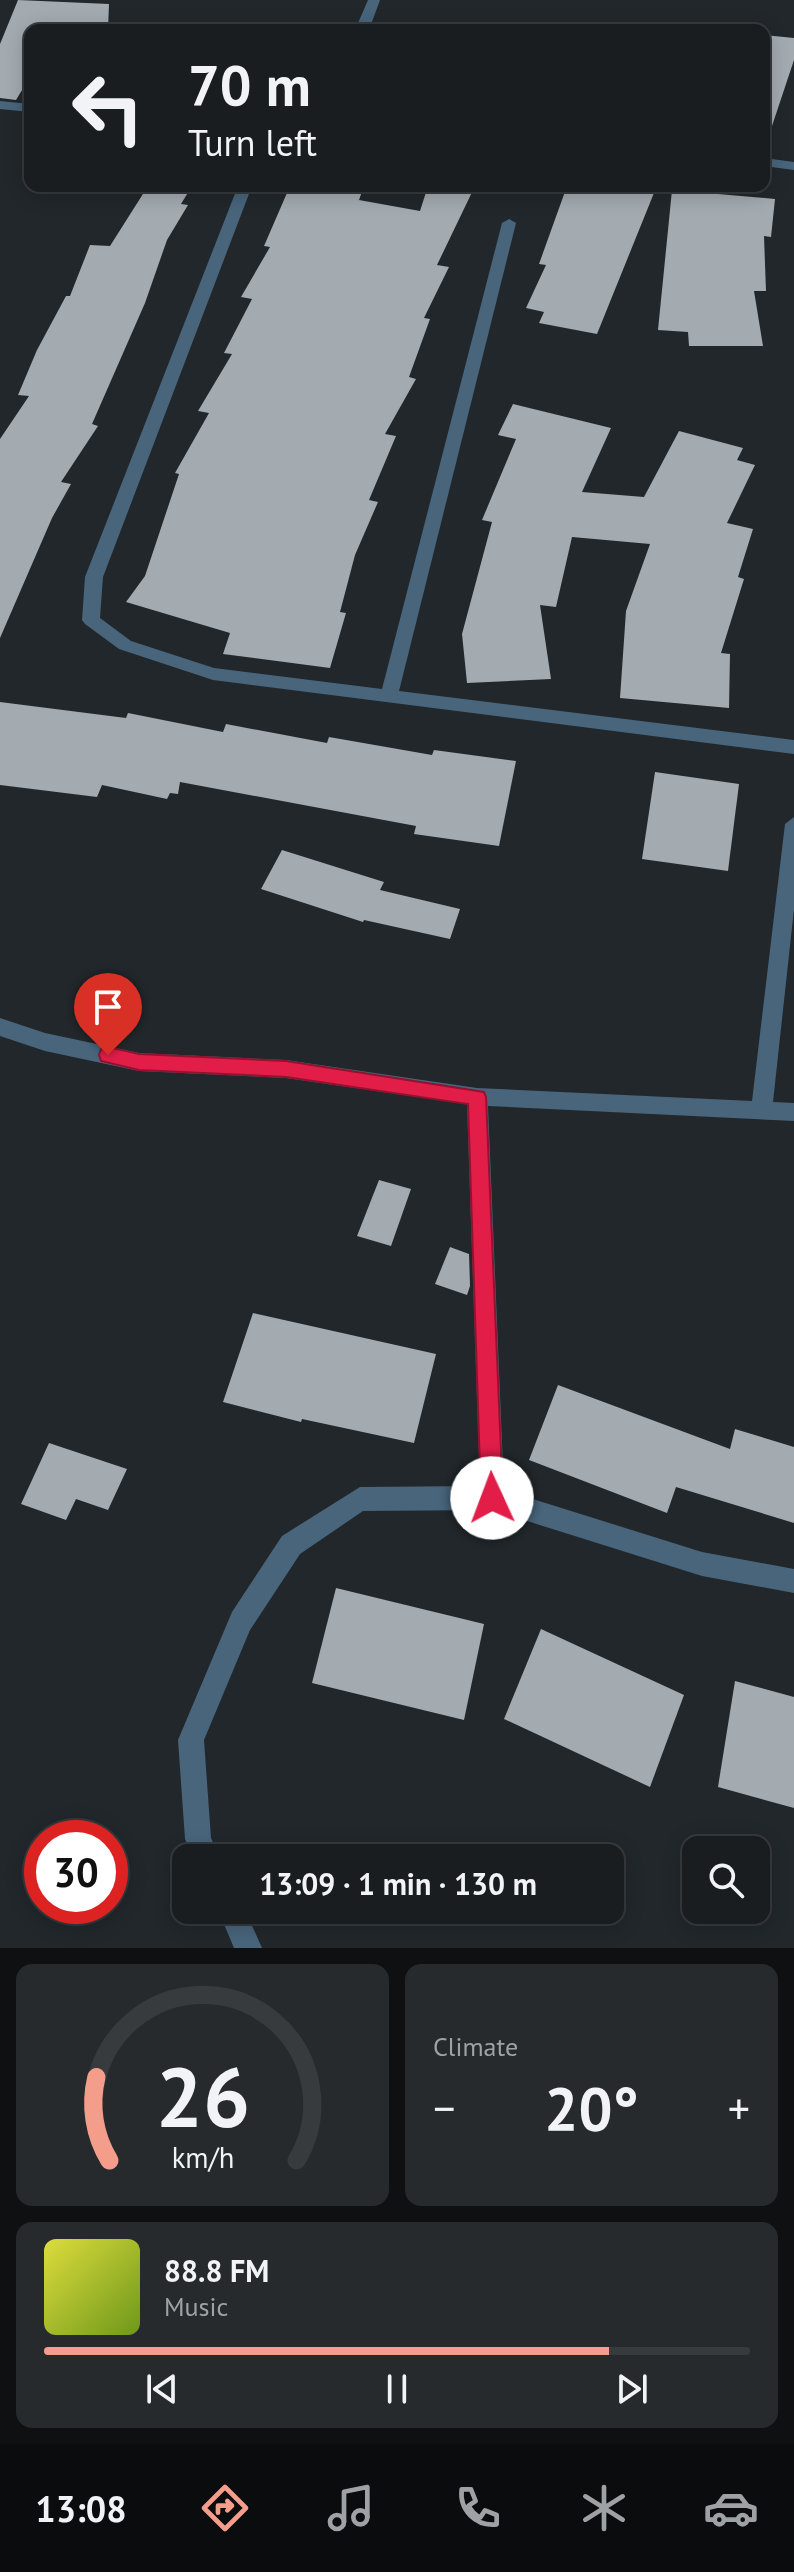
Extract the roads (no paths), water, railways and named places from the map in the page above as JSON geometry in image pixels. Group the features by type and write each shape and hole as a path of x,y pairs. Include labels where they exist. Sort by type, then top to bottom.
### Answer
{"street":[{"path":"364,24 374,0"},
{"path":"0,105 24,107"},
{"path":"770,163 794,166"},
{"path":"243,192 94,577 91,620 125,645 213,674 794,747"},
{"path":"389,696 509,223"},
{"path":"761,1111 794,824"},
{"path":"0,1027 45,1042 139,1062 286,1069 477,1097 794,1112"},
{"path":"477,1097 492,1498"},
{"path":"200,1844 191,1740 241,1621 291,1545 360,1499 492,1498 702,1564 794,1581"},
{"path":"237,1924 248,1948"}]}
